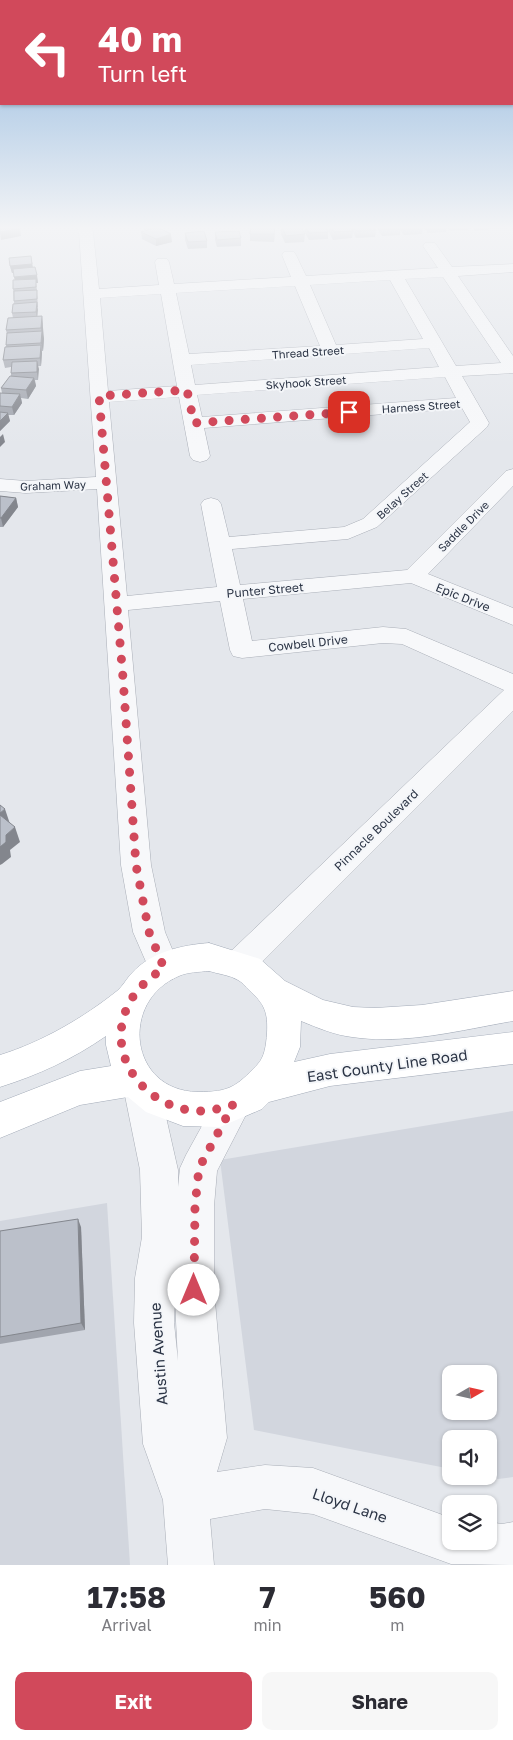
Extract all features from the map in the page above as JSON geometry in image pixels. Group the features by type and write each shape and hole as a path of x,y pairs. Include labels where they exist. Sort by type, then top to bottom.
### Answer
{"main road":[{"path":"0,1071 21,1065 66,1045 131,1000 151,977 164,968 178,962 209,957 239,964 252,971 274,992 281,1004 286,1033 279,1062 247,1096 200,1111 183,1109 160,1100 138,1082 124,1059 121,1029 131,1000"},
{"path":"274,992 301,1006 335,1019 375,1024 419,1020 513,1006"},
{"name":"East County Line Road","path":"247,1096 330,1070 513,1048"},
{"path":"0,1120 80,1088 138,1082"}],"street":[{"path":"92,300 136,865 149,932 164,968"},
{"path":"169,300 200,456"},
{"path":"308,300 330,350"},
{"name":"Belay Street","path":"219,544 348,533 370,523 480,423 409,300"},
{"path":"467,300 513,368"},
{"name":"Thread Street","path":"182,360 434,343"},
{"name":"Skyhook Street","path":"99,396 513,368"},
{"name":"Harness Street","path":"194,423 469,402"},
{"name":"Saddle Drive","path":"413,576 513,475"},
{"name":"Graham Way","path":"0,485 26,487 105,482"},
{"name":"Cowbell Drive","path":"211,504 242,650 383,635 406,637 513,684"},
{"name":"Punter Street","path":"117,604 413,576"},
{"name":"Epic Drive","path":"413,576 513,617"},
{"name":"Pinnacle Boulevard","path":"239,964 513,696"},
{"name":"Austin Avenue","path":"138,1082 159,1170 161,1237 155,1278 154,1323 165,1444 186,1500 191,1565"},
{"name":"Austin Avenue","path":"186,1500 205,1438 194,1290 195,1206 199,1168 247,1096"},
{"name":"Lloyd Lane","path":"186,1500 264,1487 313,1492 442,1537"},
{"name":"Lloyd Lane","path":"497,1546 513,1545"}],"shaded area":[{"path":"513,1111 513,1477 497,1479 497,1430 442,1430 442,1467 254,1430 220,1160"},
{"path":"107,1203 130,1565 0,1565 0,1221"}],"building":[{"path":"37,302 36,312 12,313 13,304"},
{"path":"42,316 41,328 6,330 8,318"},
{"path":"42,331 41,343 6,345 7,333"},
{"path":"41,345 40,358 3,360 5,347"},
{"path":"37,361 37,372 11,373 12,362"},
{"path":"10,376 34,378 26,390 1,388"},
{"path":"0,393 20,394 12,407 0,406"},
{"path":"0,412 8,413 0,421"},
{"path":"0,496 16,498 1,518 0,518"},
{"path":"0,805 5,809 0,813"},
{"path":"0,815 15,827 6,835 6,842 0,847"},
{"path":"78,1219 81,1323 0,1337 0,1231"}],"route":[{"path":"194,1290 195,1206 199,1168 233,1105 200,1111 183,1109 167,1104 141,1086 131,1073 124,1059 121,1044 121,1029 131,1000 151,977 164,968 149,932 136,865 123,678 99,396 187,390 194,423 349,412"}]}
